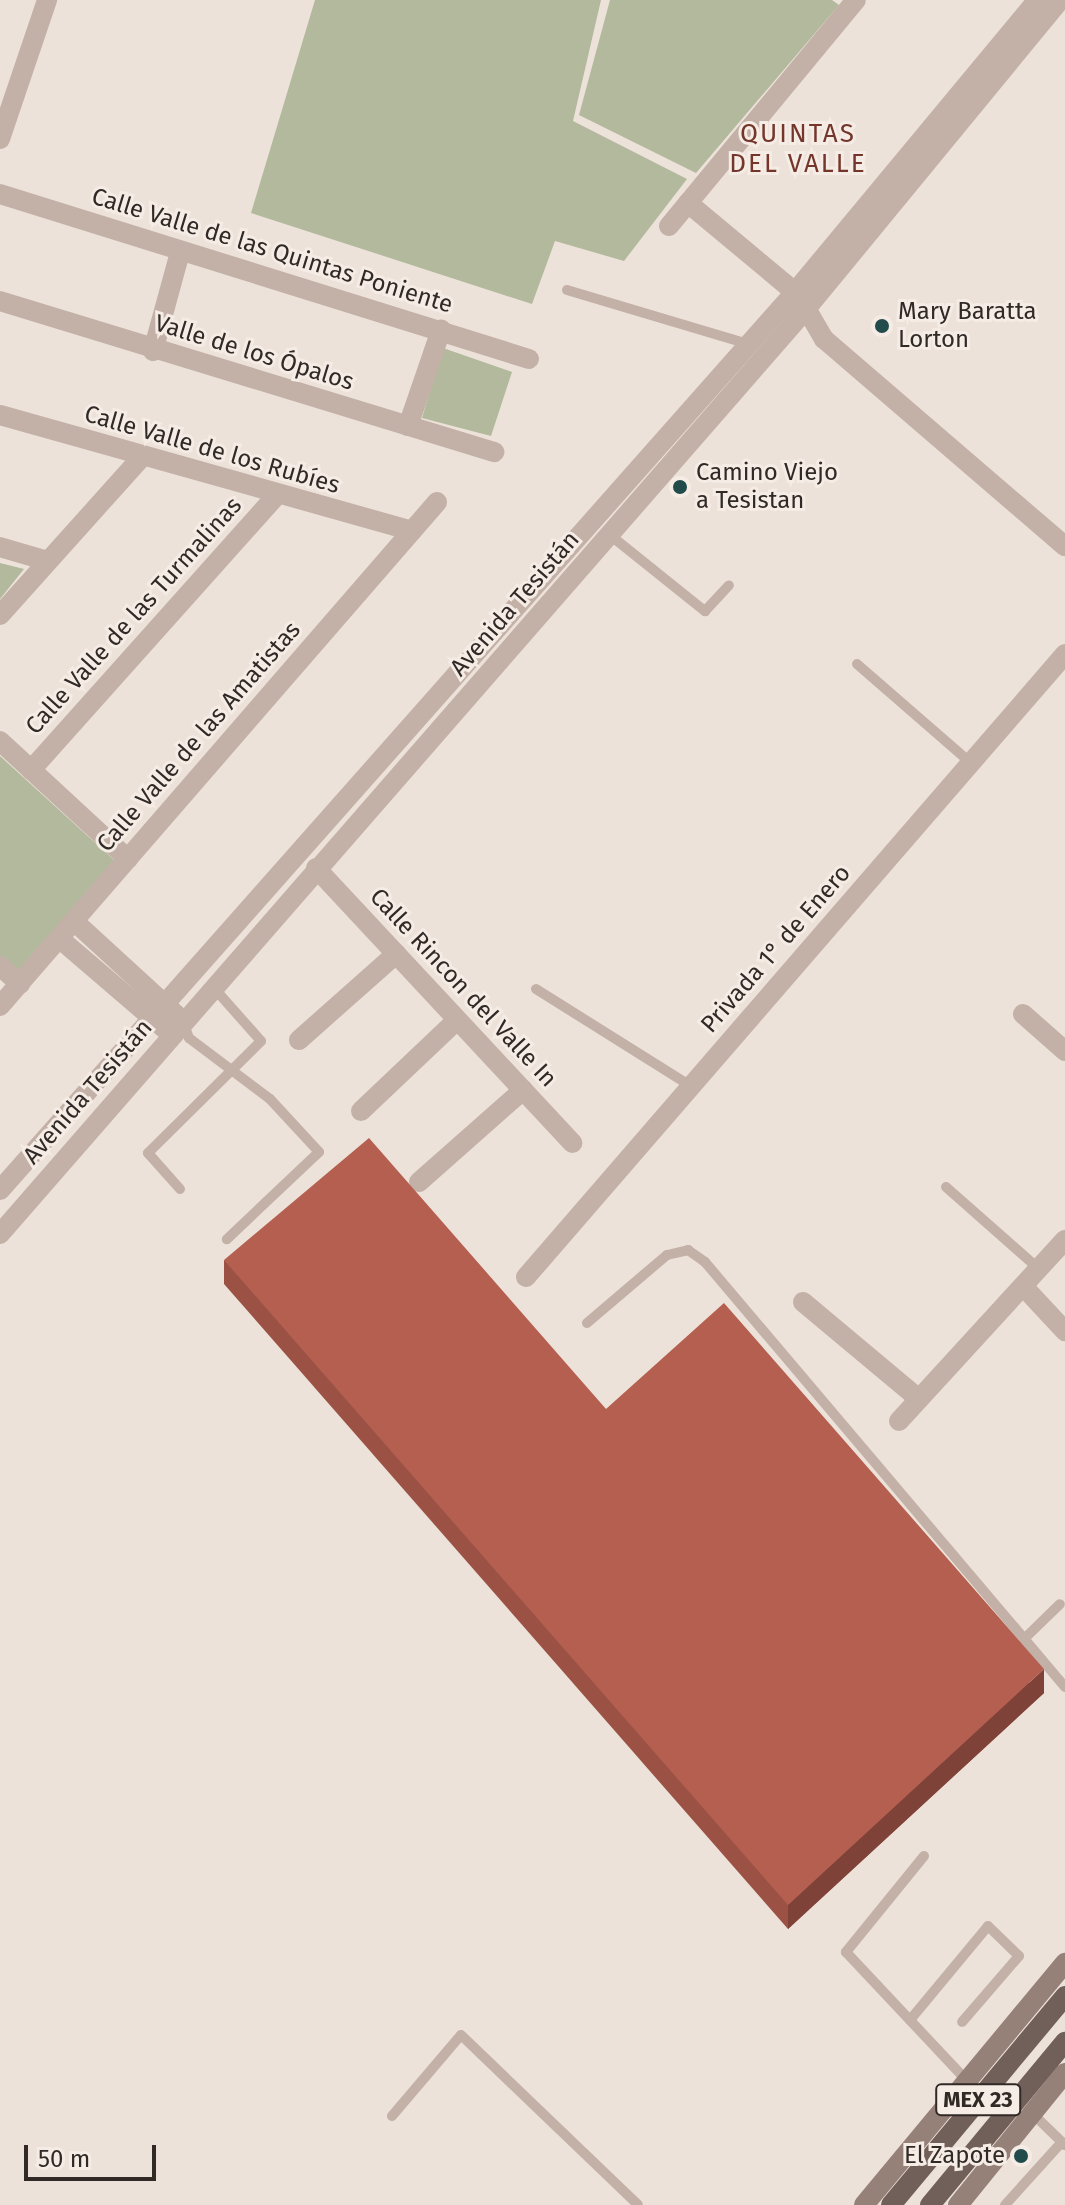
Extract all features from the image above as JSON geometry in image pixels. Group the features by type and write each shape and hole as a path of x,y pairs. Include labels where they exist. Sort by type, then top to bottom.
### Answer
{"main road":[{"path":"864,2205 1065,1963"},
{"name":"MEX 23","path":"891,2205 1065,1996"},
{"name":"MEX 23","path":"930,2205 1065,2042"},
{"path":"958,2205 1064,2077"}],"street":[{"path":"0,139 47,0"},
{"path":"669,226 850,2"},
{"name":"Avenida Tesistán","path":"0,1234 181,1031 212,987 610,535 801,300 1054,7"},
{"name":"Calle Valle de las Quintas Poniente","path":"0,194 529,359"},
{"path":"688,203 801,300 824,339 1065,546"},
{"path":"153,351 180,252"},
{"name":"Avenida Tesistán","path":"0,1190 748,344 801,300"},
{"name":"Valle de los Ópalos","path":"0,301 153,351 494,452"},
{"path":"408,426 441,330"},
{"name":"Calle Valle de los Rubíes","path":"0,415 141,458 412,531"},
{"path":"0,615 141,458"},
{"name":"Calle Valle de las Turmalinas","path":"31,770 276,496"},
{"name":"Calle Valle de las Amatistas","path":"0,1006 437,502"},
{"path":"0,547 48,561"},
{"name":"Privada 1° de Enero","path":"526,1277 1065,654"},
{"path":"0,741 128,859"},
{"name":"Calle Rincon del Valle In","path":"316,868 572,1143"},
{"path":"75,922 159,1012"},
{"path":"60,939 181,1031"},
{"path":"299,1040 396,954"},
{"path":"0,966 20,984"},
{"path":"1023,1014 1065,1051"},
{"path":"361,1111 457,1020"},
{"path":"419,1182 523,1090"},
{"path":"899,1421 1065,1240"},
{"path":"1023,1286 1065,1331"},
{"path":"803,1302 919,1399"}],"lane":[{"path":"567,290 748,344"},
{"path":"610,535 705,611 729,585"},
{"path":"857,664 971,763"},
{"path":"180,1189 148,1153 233,1073 261,1041 212,987"},
{"path":"536,989 692,1087"},
{"path":"181,1031 270,1099 319,1152 227,1239"},
{"path":"946,1187 1039,1269"},
{"path":"587,1323 667,1255 688,1250 705,1262 1065,1687"},
{"path":"1024,1639 1063,1605"},
{"path":"924,1856 846,1952 967,2081"},
{"path":"910,2020 988,1926 1019,1956 962,2022"},
{"path":"392,2116 461,2035 638,2205"},
{"path":"1005,2205 1064,2144 1033,2114"}],"green space":[{"path":"315,0 601,0 573,121 687,179 624,261 555,241 532,304 251,213"},
{"path":"610,0 832,0 839,5 696,173 579,115"},
{"path":"443,348 512,372 491,436 422,418"},
{"path":"0,563 24,569 0,599"},
{"path":"0,756 114,860 20,977 0,960"}],"building":[{"path":"369,1138 606,1409 724,1303 1044,1669 788,1905 224,1260"}],"place":[{"name":"Mary Baratta Lorton","path":"882,326"},
{"name":"Camino Viejo a Tesistan","path":"680,487"},
{"name":"El Zapote","path":"1021,2156"}],"district":[{"name":"QUINTAS DEL VALLE","path":"798,149"}]}
